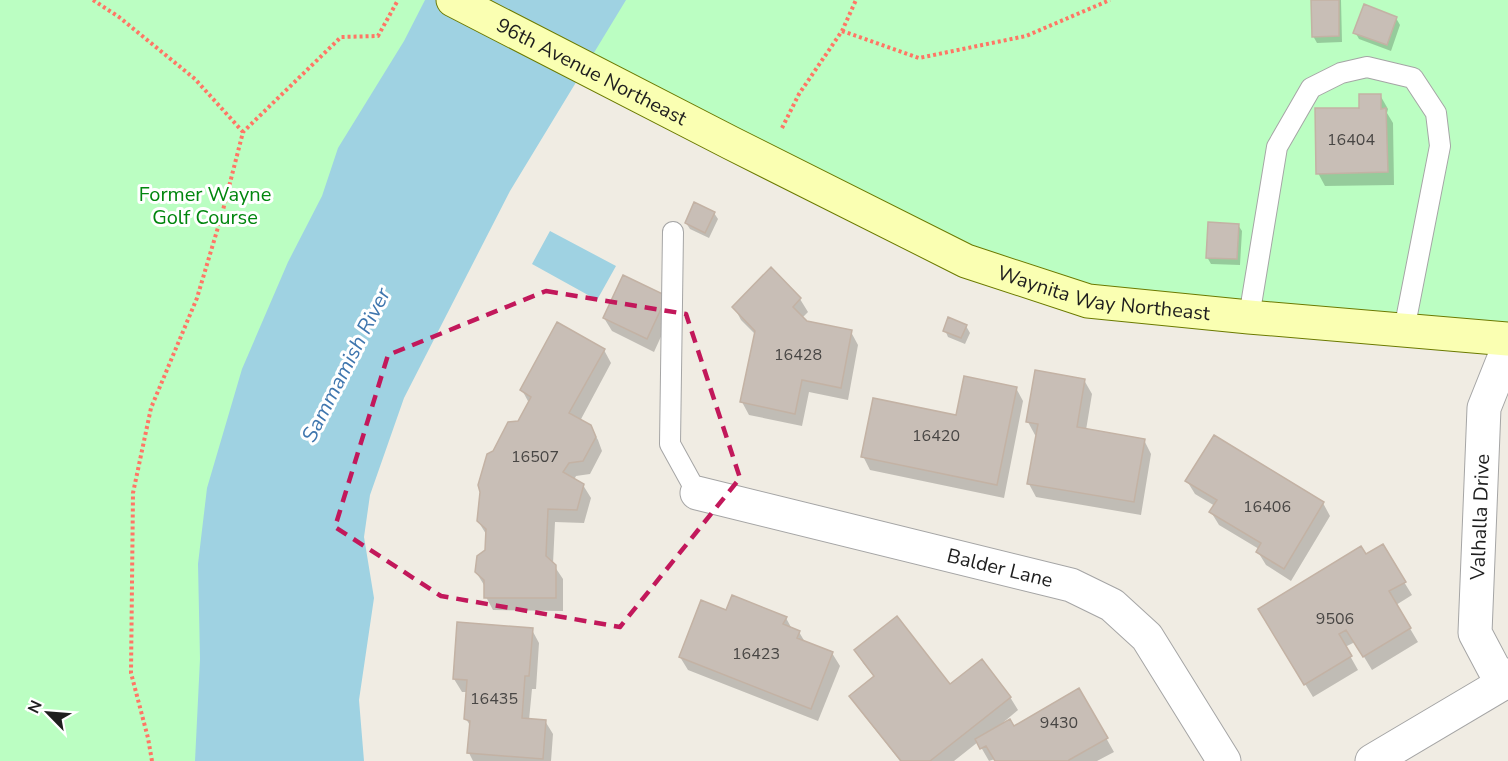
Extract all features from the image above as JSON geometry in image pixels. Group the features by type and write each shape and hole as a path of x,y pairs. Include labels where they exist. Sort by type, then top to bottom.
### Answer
{"main road":[{"name":"96th Avenue Northeast","path":"453,0 731,143"},
{"name":"Waynita Way Northeast","path":"731,143 966,261 1088,301 1508,339"}],"street":[{"name":"Valhalla Drive","path":"1506,681 1475,633 1484,408 1508,348"},
{"name":"Balder Lane","path":"697,493 1071,585 1112,605 1148,637 1224,761"},
{"path":"1372,761 1506,681"}],"lane":[{"path":"1249,317 1277,147 1311,88 1341,73 1367,67 1413,78 1436,113 1440,146 1404,330"},
{"path":"673,232 670,444 697,493"}],"path":[{"path":"93,0 119,17 195,79 243,132"},
{"path":"152,761 130,673 133,493 151,408 197,298 243,132 341,37 378,36 398,0"},
{"path":"766,161 799,94 842,31 856,0"},
{"path":"842,31 919,58 1026,36 1110,0"}],"highlighted area":[{"path":"546,291 686,314 740,478 620,627 441,596 335,527 388,355"}],"green space":[{"name":"Former Wayne Golf Course","path":"0,0 479,0 277,761 0,761"},
{"path":"530,0 1508,0 1508,339 1249,317 966,261 520,18"}],"water":[{"name":"Sammamish River","path":"425,0 626,0 510,191 404,398 370,495 364,537 374,598 359,700 364,761 195,761 200,659 198,564 207,488 242,369 288,262 322,196 338,148 404,41"},
{"path":"550,231 616,266 597,300 532,264"}],"building":[{"path":"1311,0 1339,0 1339,36 1312,37"},
{"path":"1364,4 1397,17 1387,45 1353,33"},
{"path":"1359,94 1381,94 1381,109 1386,108 1388,172 1316,174 1315,108 1359,108"},
{"path":"694,202 715,212 705,233 685,223"},
{"path":"1208,222 1239,224 1237,259 1206,258"},
{"path":"771,267 801,298 793,307 807,321 852,330 841,388 802,380 795,414 740,402 755,331 732,307"},
{"path":"623,275 667,296 647,339 603,318"},
{"path":"948,317 967,325 961,338 943,331"},
{"path":"557,322 605,349 569,413 591,425 596,437 583,461 569,463 563,472 584,484 577,510 548,509 546,556 556,565 556,598 484,598 484,580 475,572 477,556 485,550 486,529 477,521 480,492 478,485 487,454 493,451 508,422 518,421 531,397 520,390"},
{"path":"1035,370 1085,379 1077,427 1145,439 1134,502 1027,484 1038,424 1026,422"},
{"path":"964,376 1017,387 997,485 861,457 873,398 956,415"},
{"path":"1214,435 1324,502 1284,569 1256,552 1261,543 1209,512 1217,500 1185,481"},
{"path":"1383,544 1406,582 1389,591 1411,628 1363,657 1346,630 1339,634 1352,656 1304,685 1258,609 1361,546 1366,554"},
{"path":"732,595 787,617 783,624 800,631 797,638 833,652 811,709 679,657 701,600 726,610"},
{"path":"897,616 950,684 982,659 1011,697 930,761 901,761 849,696 874,676 854,650"},
{"path":"457,622 533,628 529,676 525,676 522,718 546,720 543,759 467,753 470,721 464,719 467,680 453,679"},
{"path":"1079,688 1108,738 1069,761 995,761 986,746 980,749 975,739 1010,719 1014,726"}]}
